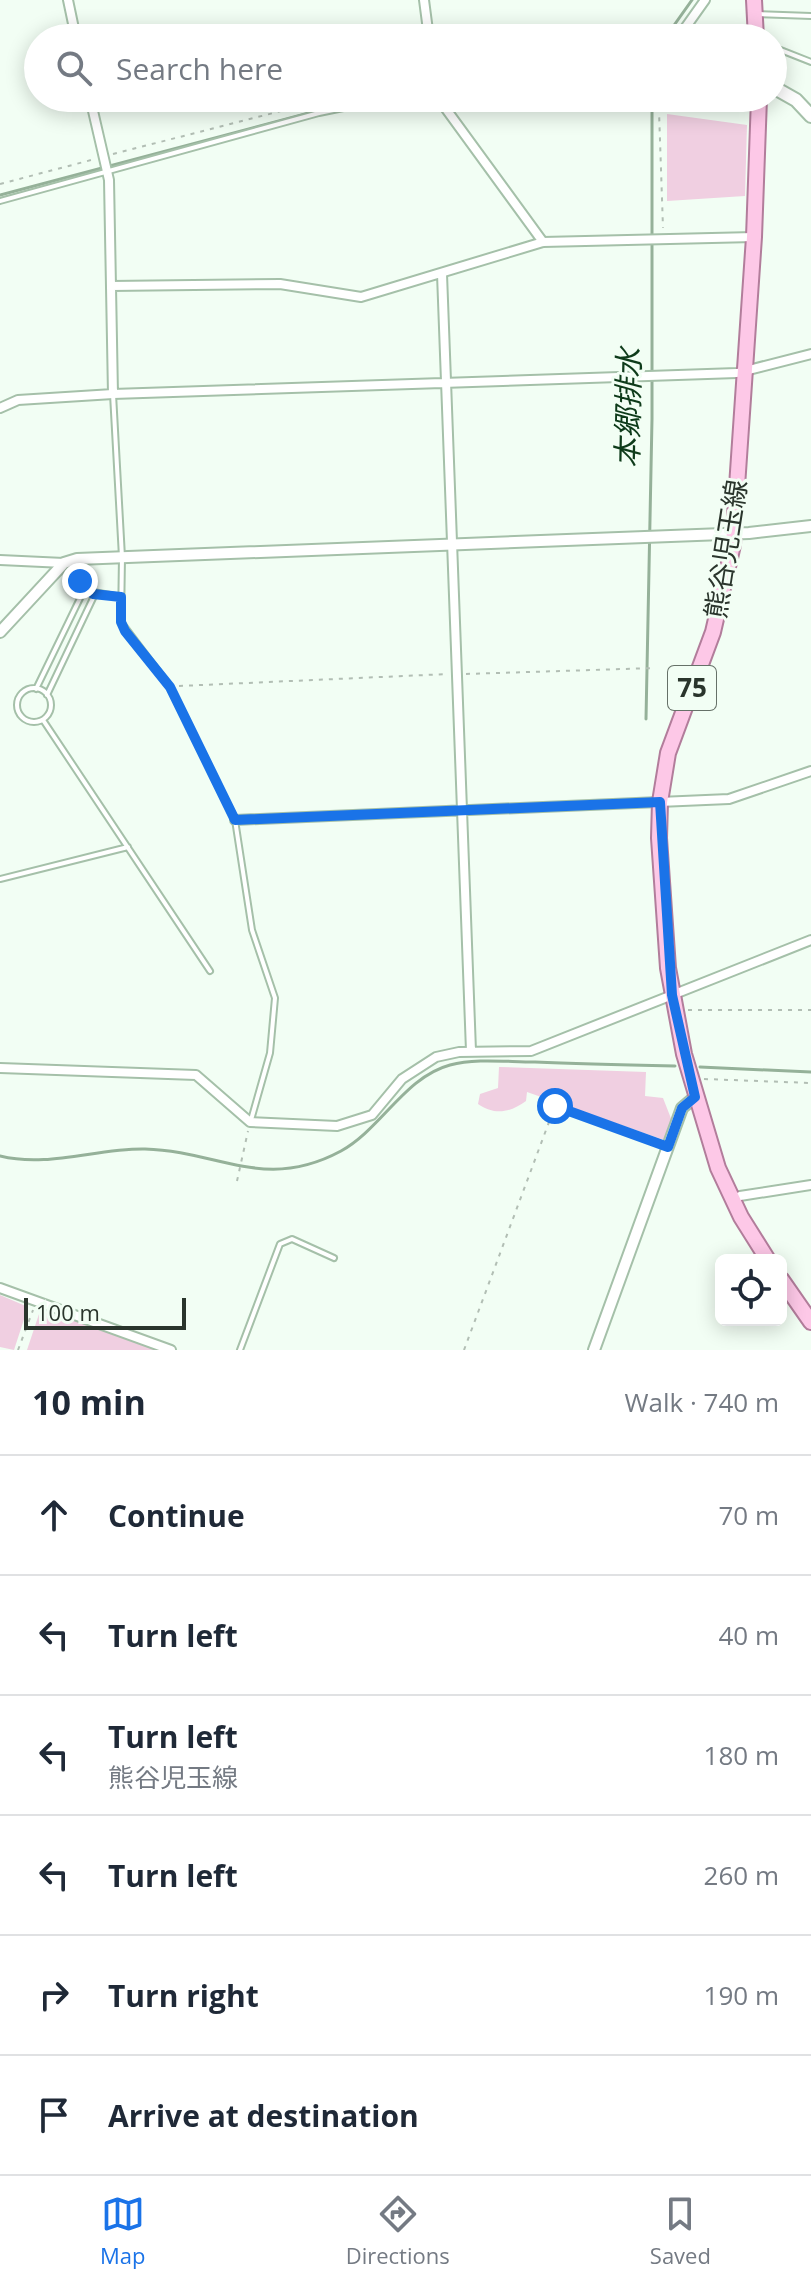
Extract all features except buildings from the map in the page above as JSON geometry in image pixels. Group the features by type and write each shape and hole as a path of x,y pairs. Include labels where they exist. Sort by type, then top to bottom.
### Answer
{"main road":[{"path":"787,95 811,116"},
{"name":"熊谷児玉線","path":"758,112 754,237 734,532 723,597 668,753 660,802 673,1003 691,1081 733,1200 764,1254"},
{"path":"787,1288 811,1322"}],"street":[{"path":"68,0 73,24"},
{"path":"424,0 427,24"},
{"path":"688,24 705,0"},
{"path":"93,112 107,172 113,394"},
{"path":"448,112 543,242"},
{"path":"111,286 280,284 361,297 543,242 754,237"},
{"path":"442,274 471,1051"},
{"path":"0,408 18,400 113,394 745,371 811,354"},
{"path":"0,560 68,562 811,526"},
{"path":"0,632 68,562"},
{"path":"235,820 737,797 811,771"},
{"path":"0,1068 196,1075 250,1122 316,1127 356,1123 372,1115 402,1079 424,1062 447,1054 471,1051 531,1051 673,1003 811,940"},
{"path":"594,1350 682,1108 695,1097"},
{"path":"733,1200 740,1196 811,1185"},
{"path":"0,1288 171,1350"}],"lane":[{"path":"754,7 811,16"},
{"path":"787,53 811,62"},
{"path":"0,201 324,112"},
{"path":"113,394 122,557 121,622 170,687 235,820 252,930 276,1010 270,1053 250,1122"},
{"path":"68,562 85,588 95,594 121,597"},
{"path":"85,588 36,689 22,694 18,710 29,721 43,720 50,711 47,695 95,594"},
{"path":"36,689 47,695"},
{"path":"43,720 210,971"},
{"path":"0,879 128,847"},
{"path":"240,1350 280,1244 292,1239 334,1258"}],"path":[{"path":"0,184 277,112"},
{"path":"659,112 664,239"},
{"path":"170,687 655,668"},
{"path":"673,1003 811,1010"},
{"path":"691,1081 811,1083"},
{"path":"464,1350 555,1106 668,1147"},
{"path":"237,1181 250,1122"},
{"path":"18,1350 36,1302"}],"shaded area":[{"path":"667,114 747,125 745,196 667,201"},
{"path":"499,1067 646,1072 645,1096 663,1098 672,1121 664,1140 527,1092 526,1101 515,1108 503,1111 484,1108 478,1104 480,1094 498,1088"},
{"path":"0,1295 28,1307 14,1350 0,1347"},
{"path":"40,1311 118,1333 159,1350 27,1350"}],"waterway":[{"name":"本郷排水","path":"675,24 692,0"},
{"name":"本郷排水","path":"0,195 313,112"},
{"name":"本郷排水","path":"646,719 652,419 652,112"},
{"path":"0,1156 36,1160 145,1149 172,1151 242,1166 289,1168 314,1163 341,1151 369,1130 420,1080 450,1065 492,1061 675,1066"},
{"path":"700,1067 811,1072"}],"route":[{"path":"80,581 93,594 121,597 121,622 125,631 170,687 235,820 660,802 659,838 672,995 695,1097 682,1108 668,1147 555,1106"}]}
